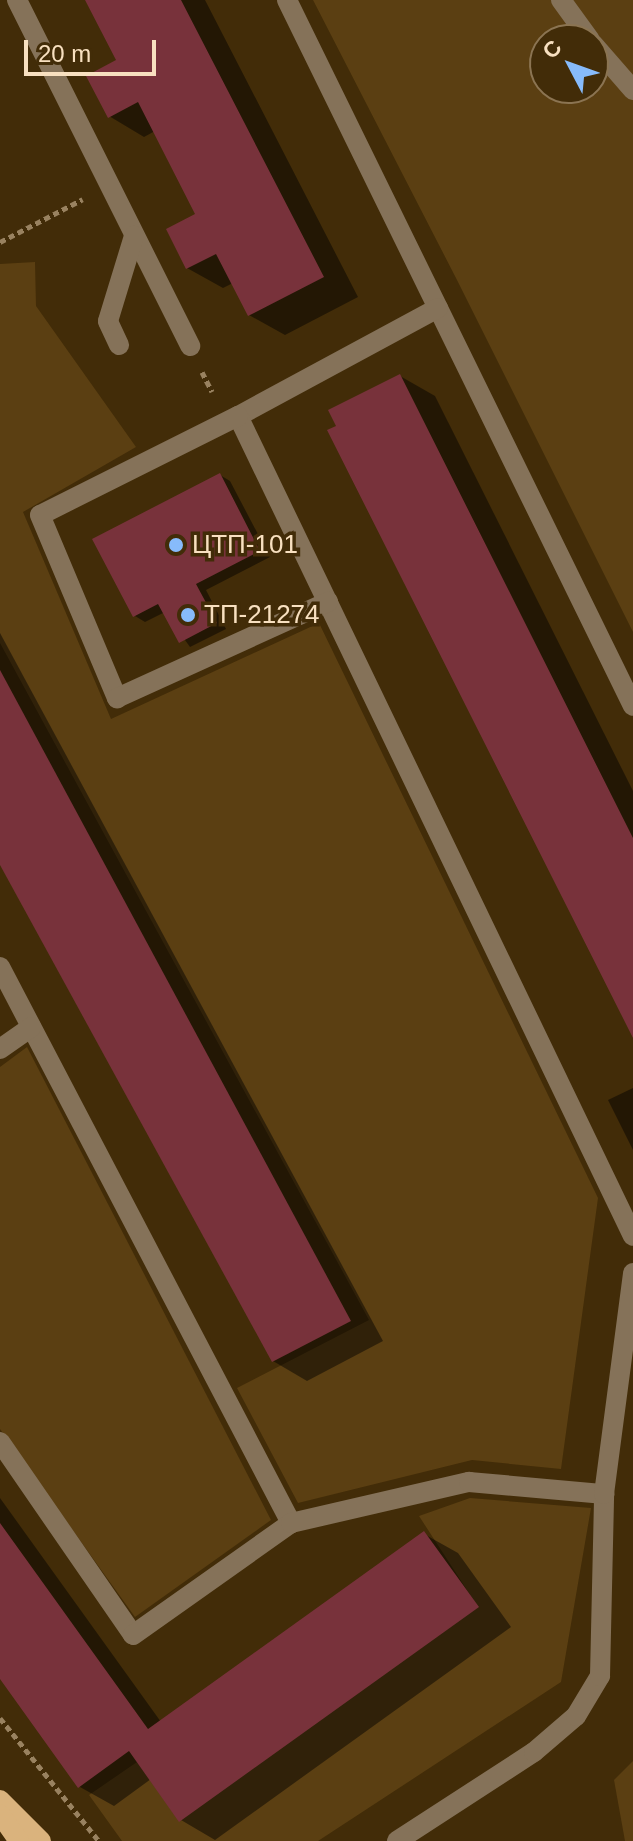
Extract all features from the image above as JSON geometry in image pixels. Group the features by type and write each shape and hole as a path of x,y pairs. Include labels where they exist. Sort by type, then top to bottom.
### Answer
{"main road":[{"path":"0,1800 41,1841"},
{"path":"0,1814 19,1841"}],"street":[{"path":"17,0 190,346"},
{"path":"287,0 633,706"},
{"path":"561,0 579,24"},
{"path":"609,62 633,90"},
{"path":"119,345 108,321 134,236"},
{"path":"328,602 117,698 40,515 238,416 438,308"},
{"path":"238,416 633,1236"},
{"path":"0,967 291,1523"},
{"path":"0,1049 31,1027"},
{"path":"397,1841 534,1752 576,1716 600,1676 604,1494 633,1273"},
{"path":"0,1442 133,1635 291,1523 469,1482 604,1494"}],"path":[{"path":"0,242 60,211"},
{"path":"0,1718 99,1841"}],"shaded area":[{"path":"313,0 633,0 633,632 457,280"},
{"path":"35,262 36,306 136,447 23,512 111,719 319,623 598,1198 561,1469 472,1460 298,1503 237,1388 369,1320 0,643 0,264"},
{"path":"27,1047 271,1520 135,1617 0,1429 0,1067"},
{"path":"470,1498 591,1508 561,1682 318,1841 122,1841 89,1795 137,1762 179,1821 478,1607 419,1516"},
{"path":"633,1761 633,1841 625,1841 614,1780"}],"building":[{"path":"85,0 181,0 324,277 248,316 216,254 186,269 166,229 195,214 138,102 108,118 86,76 116,60"},
{"path":"400,374 633,838 633,1038 327,430 336,426 328,410"},
{"name":"ЦТП-101","path":"220,473 260,551 196,584 217,623 179,643 158,604 133,617 92,539"},
{"path":"0,670 351,1321 272,1362 0,865"},
{"path":"0,1523 148,1729 424,1531 479,1607 179,1822 129,1751 78,1788 0,1679"}],"place":[{"name":"ЦТП-101","path":"176,545"},
{"name":"ТП-21274","path":"188,615"}]}
